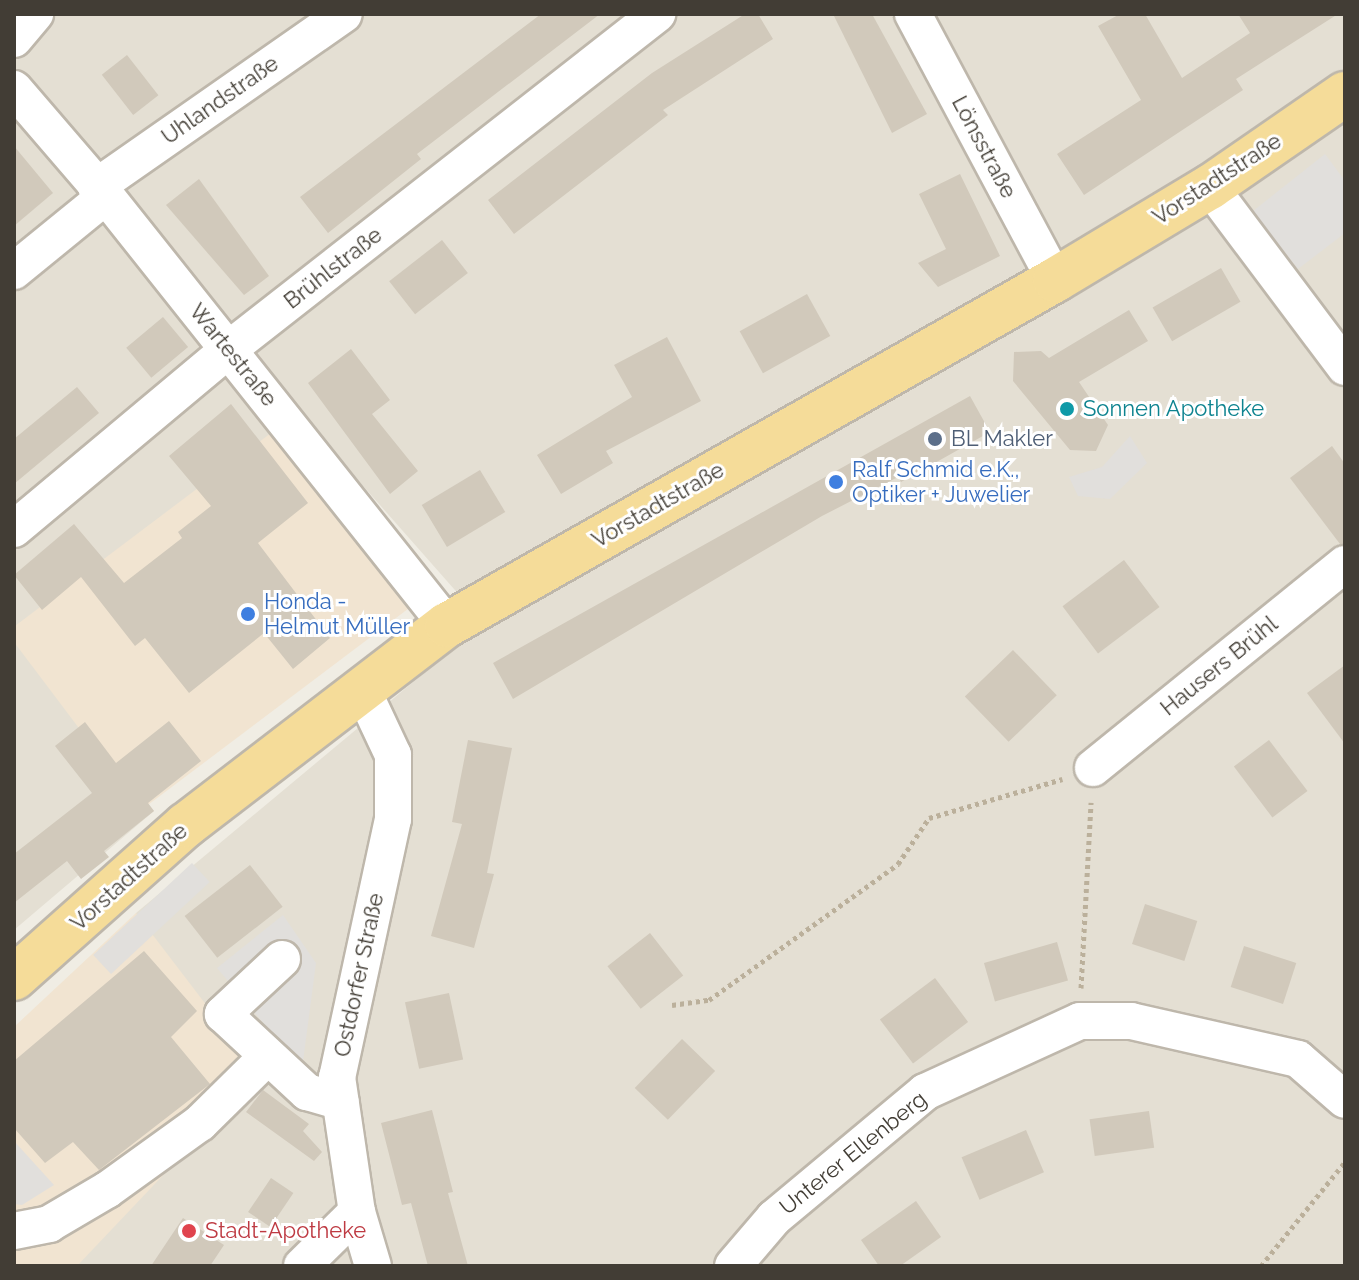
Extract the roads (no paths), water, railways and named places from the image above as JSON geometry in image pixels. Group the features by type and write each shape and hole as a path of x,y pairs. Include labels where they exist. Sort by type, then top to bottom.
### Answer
{"main road":[{"name":"Vorstadtstraße","path":"14,978 186,825 447,625 1055,280 1210,187 1345,94"}],"street":[{"path":"14,39 35,14"},
{"name":"Uhlandstraße","path":"14,271 101,191 344,14"},
{"name":"Brühlstraße","path":"14,529 229,349 657,14"},
{"name":"Lönsstraße","path":"913,14 1055,280"},
{"name":"Wartestraße","path":"14,89 229,349 447,625"},
{"path":"1210,187 1345,367"},
{"name":"Hausers Brühl","path":"1093,768 1345,564"},
{"name":"Ostdorfer Straße","path":"362,689 393,755 393,819 337,1077 357,1212 373,1266"},
{"path":"282,959 223,1014 266,1058 307,1092 341,1102"},
{"name":"Unterer Ellenberg","path":"733,1266 774,1218 925,1092 1080,1021 1131,1021 1298,1059 1345,1100"},
{"path":"14,1231 49,1224 107,1190 200,1123 266,1058"},
{"path":"302,1266 357,1212"}],"place":[{"name":"Sonnen Apotheke","path":"1067,409"},
{"name":"BL Makler","path":"935,439"},
{"name":"Ralf Schmid e.K., Optiker + Juwelier","path":"836,482"},
{"name":"Honda - Helmut Müller","path":"248,614"},
{"name":"Stadt-Apotheke","path":"189,1231"}]}
